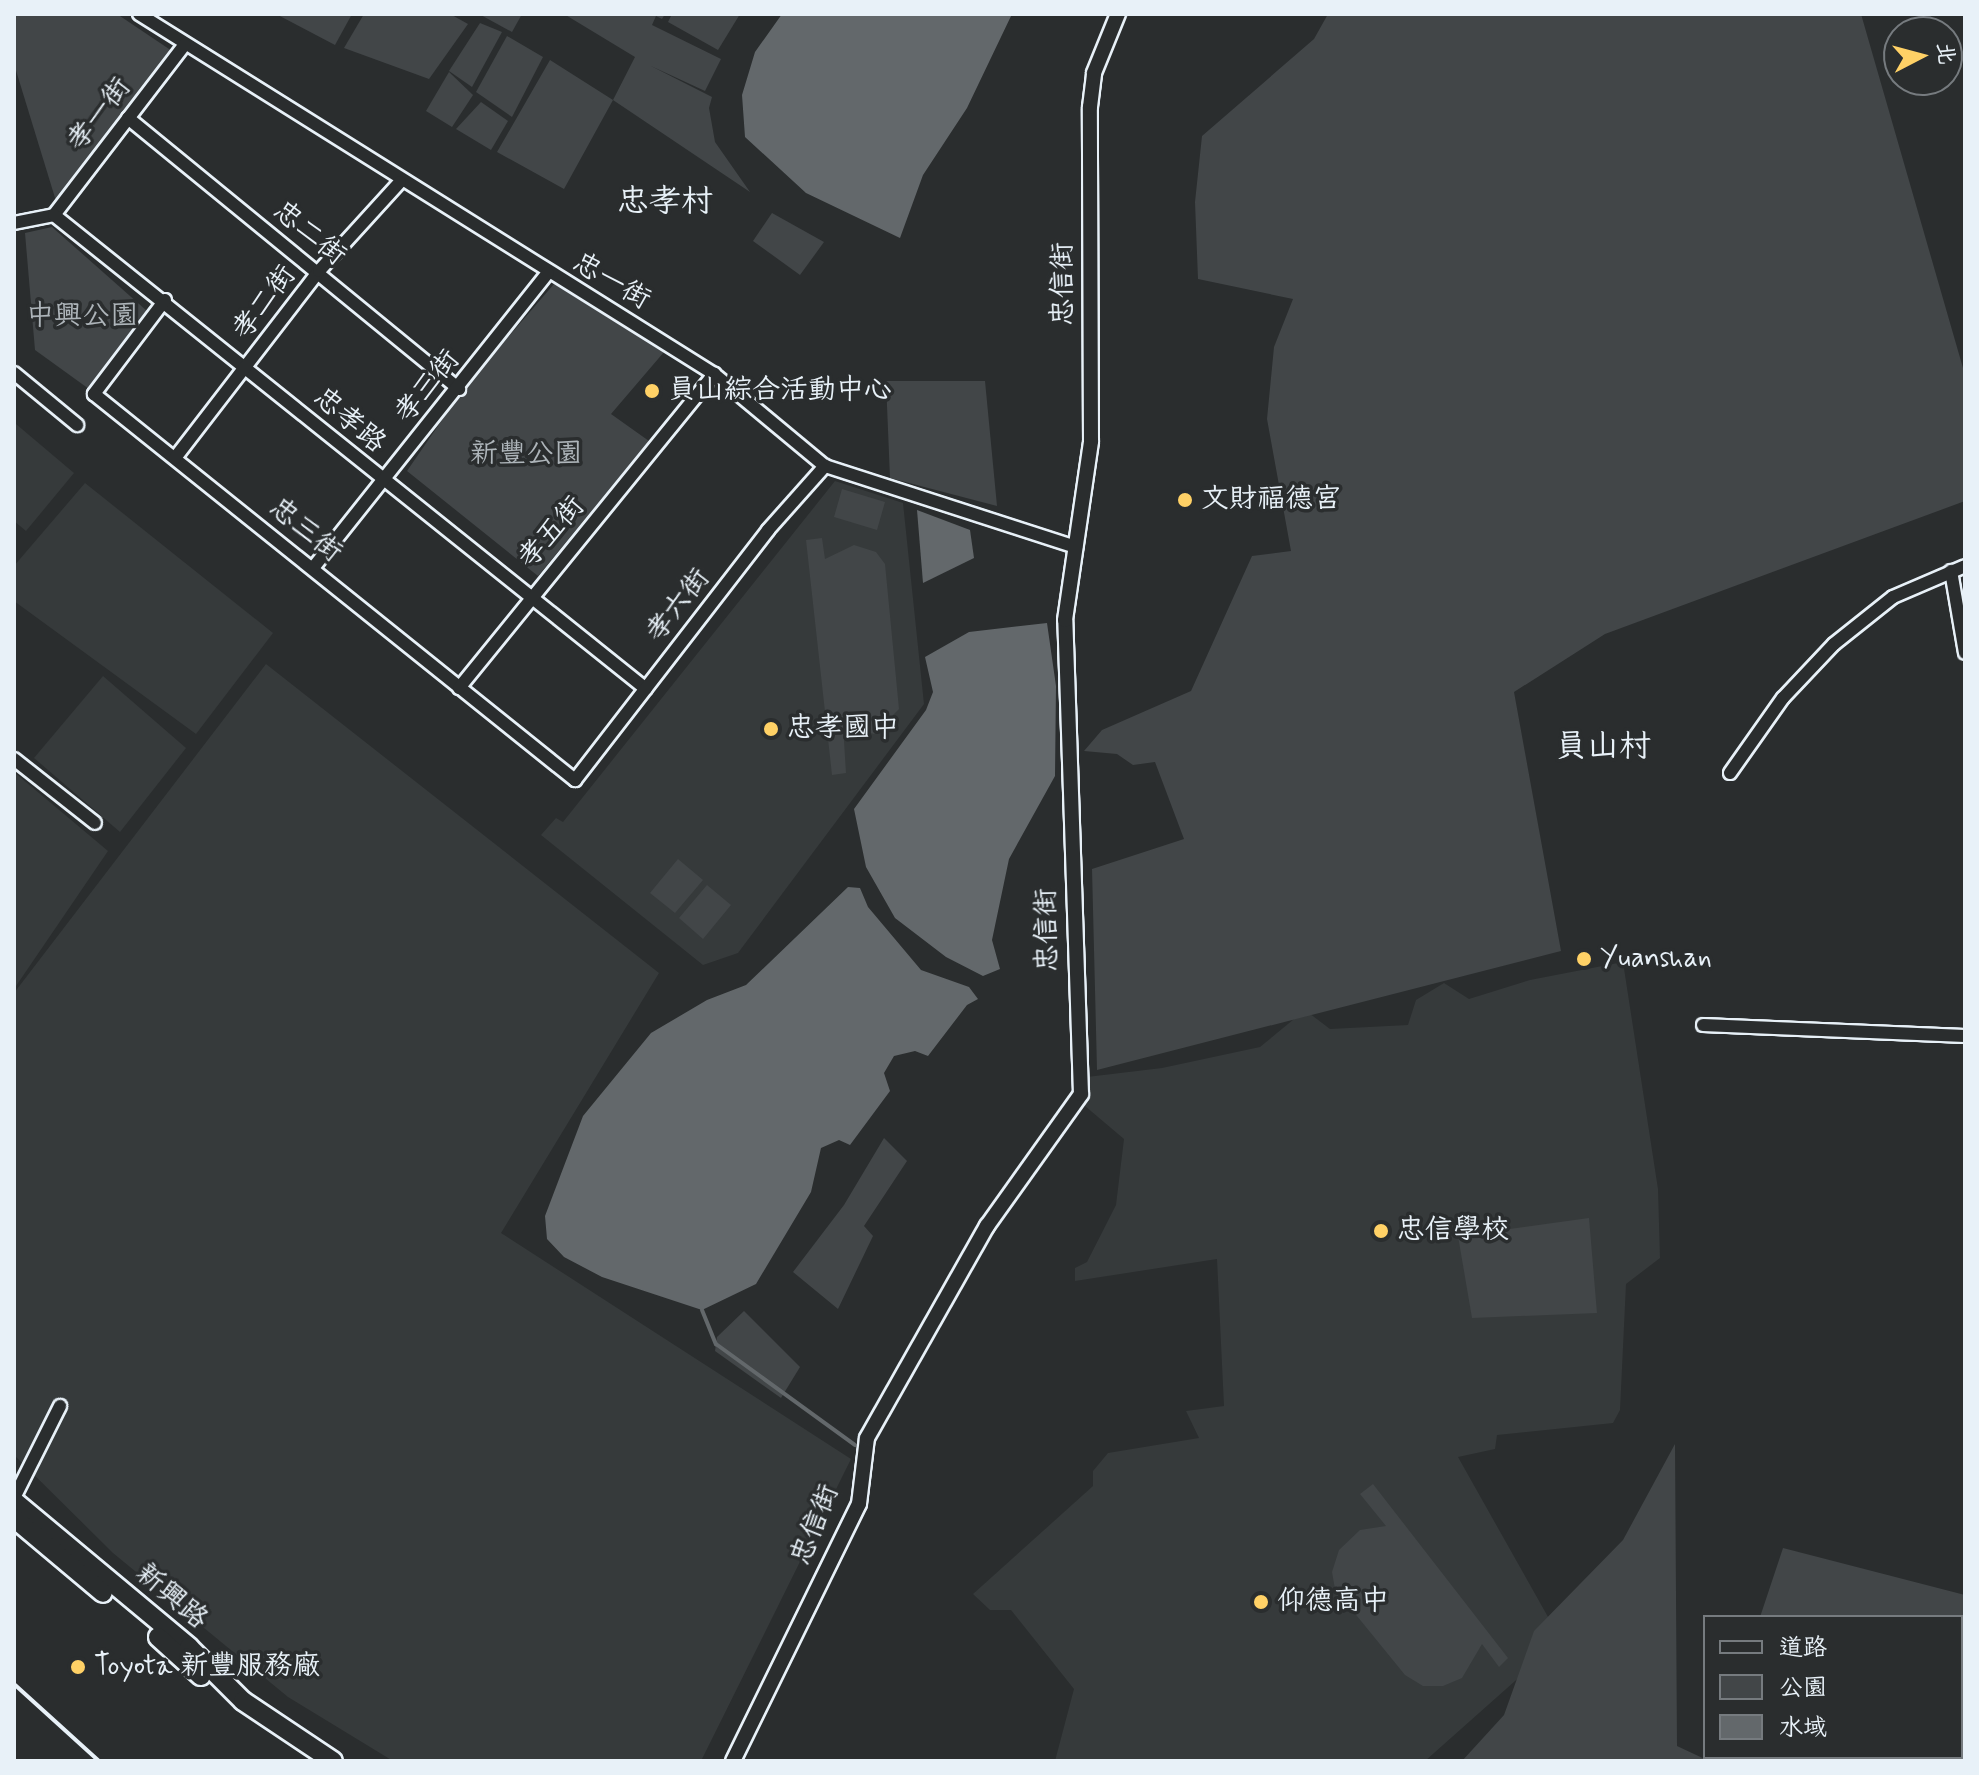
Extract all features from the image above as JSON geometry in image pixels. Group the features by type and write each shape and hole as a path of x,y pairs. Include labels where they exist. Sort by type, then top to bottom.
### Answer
{"main road":[{"name":"新興路","path":"14,1499 189,1647 243,1701 333,1761"},
{"name":"新興路","path":"14,1518 249,1719 314,1761"}],"street":[{"name":"忠一街","path":"139,14 400,182 548,273 579,286 714,374 825,466 1076,547"},
{"name":"忠信街","path":"733,1761 859,1504 867,1438 987,1226 1081,1094 1064,659 1091,441 1090,107 1094,73 1118,14"},
{"name":"孝一街","path":"54,215 185,44"},
{"name":"忠二街","path":"128,118 319,271 385,333 459,389"},
{"name":"孝二街","path":"175,458 319,271 400,182"},
{"path":"14,223 54,215"},
{"name":"忠孝路","path":"54,215 165,300 382,479 646,689"},
{"name":"孝三街","path":"313,568 382,479 459,389 548,273"},
{"name":"忠三街","path":"165,300 94,394 575,780"},
{"path":"14,373 77,425"},
{"name":"孝五街","path":"459,688 530,595 714,374"},
{"name":"孝六街","path":"575,780 768,530 825,466"},
{"path":"1730,773 1783,698 1834,644 1893,597 1965,566"},
{"path":"1951,571 1965,653"},
{"path":"14,759 95,823"},
{"path":"1703,1025 1965,1036"},
{"path":"14,1499 60,1406"}],"shaded area":[{"path":"16,424 74,473 26,531 14,521"},
{"name":"忠孝國中","path":"835,481 903,503 924,704 738,953 703,965 541,835 556,818 563,822"},
{"path":"85,483 273,633 196,734 14,601 14,566"},
{"path":"266,664 659,973 501,1233 851,1459 701,1761 393,1761 288,1697 113,1553 14,1455 14,993"},
{"path":"103,676 186,748 120,832 34,758"},
{"path":"14,772 108,851 14,989"},
{"name":"忠信學校","path":"1623,962 1658,1189 1660,1258 1626,1284 1620,1410 1613,1423 1497,1435 1495,1449 1458,1457 1561,1640 1425,1761 1055,1761 1074,1689 1011,1610 990,1610 973,1594 1093,1486 1093,1471 1108,1453 1199,1438 1186,1411 1224,1406 1217,1259 1075,1281 1075,1268 1087,1262 1116,1205 1124,1139 1085,1106 1087,1077 1162,1068 1260,1047 1305,1010 1330,1029 1408,1025 1416,1000 1444,983 1469,999 1530,980"}],"green space":[{"path":"14,14 117,14 172,51 56,201 14,64"},
{"path":"276,14 352,14 335,45"},
{"path":"364,14 450,14 468,24 429,79 344,48"},
{"path":"479,14 522,14 512,32"},
{"path":"564,14 665,14 662,19 656,16 652,25 721,59 705,91 651,66 712,97 709,108 715,142 750,192 613,100 635,57"},
{"path":"672,14 740,14 718,50 668,22"},
{"path":"1328,14 1861,14 1965,375 1965,501 1605,634 1514,692 1561,951 1097,1070 1092,869 1184,839 1155,762 1133,765 1117,754 1084,751 1102,730 1191,691 1252,556 1291,551 1267,419 1274,347 1293,299 1198,279 1195,202 1202,136 1314,39"},
{"path":"480,23 502,32 472,87 449,71"},
{"path":"507,36 543,57 512,117 476,92"},
{"path":"550,60 613,100 564,189 497,152"},
{"path":"449,72 473,95 452,127 426,111"},
{"path":"481,102 508,121 491,150 456,129"},
{"path":"772,213 824,242 800,275 753,241"},
{"name":"中興公園","path":"52,227 147,311 89,389 35,350 25,233"},
{"name":"新豐公園","path":"554,284 664,352 611,414 649,441 538,576 407,471 464,388"},
{"path":"886,381 985,381 997,506 890,478"},
{"path":"842,489 885,502 877,530 834,517"},
{"path":"822,538 825,559 854,545 876,552 885,564 899,709 874,734 843,725 846,773 832,775 806,540"},
{"path":"678,859 703,880 675,913 650,893"},
{"path":"707,885 731,905 703,939 679,918"},
{"path":"884,1138 907,1161 864,1226 873,1236 838,1309 793,1272 844,1205"},
{"path":"1589,1218 1597,1313 1472,1318 1458,1236"},
{"path":"744,1311 800,1367 781,1398 715,1351 717,1337"},
{"path":"1675,1444 1677,1746 1709,1761 1462,1761 1504,1715 1534,1631 1623,1540"},
{"path":"1373,1484 1508,1658 1499,1667 1482,1644 1462,1678 1443,1686 1423,1686 1405,1675 1335,1589 1332,1572 1339,1550 1360,1530 1386,1526 1360,1494"},
{"path":"1783,1548 1965,1595 1965,1761 1713,1761 1963,1759 1963,1615 1761,1615"}],"water":[{"path":"782,14 1012,14 967,108 923,175 900,238 806,193 745,137 742,95 755,52"},
{"path":"917,510 970,530 974,558 923,583"},
{"path":"1047,623 1056,686 1055,776 1009,859 992,940 1000,969 983,976 946,957 895,918 866,867 854,809 926,710 933,692 925,657 969,632"},
{"path":"848,887 860,888 868,907 921,970 969,987 978,999 967,1005 928,1056 915,1051 894,1056 884,1073 890,1091 850,1145 839,1140 821,1148 811,1192 756,1284 702,1310 602,1277 564,1257 547,1239 545,1216 583,1116 651,1033 707,1000 746,985"}],"waterway":[{"path":"702,1310 716,1344 855,1445"}],"railway":[{"path":"14,1684 99,1761"}],"place":[{"name":"員山綜合活動中心","path":"652,391"},
{"name":"文財福德宮","path":"1185,500"},
{"name":"忠孝國中","path":"771,729"},
{"name":"Yuanshan","path":"1584,959"},
{"name":"忠信學校","path":"1381,1231"},
{"name":"仰德高中","path":"1261,1602"},
{"name":"Toyota 新豐服務廠","path":"78,1667"}],"district":[{"name":"忠孝村","path":"665,202"},
{"name":"員山村","path":"1603,747"}]}
